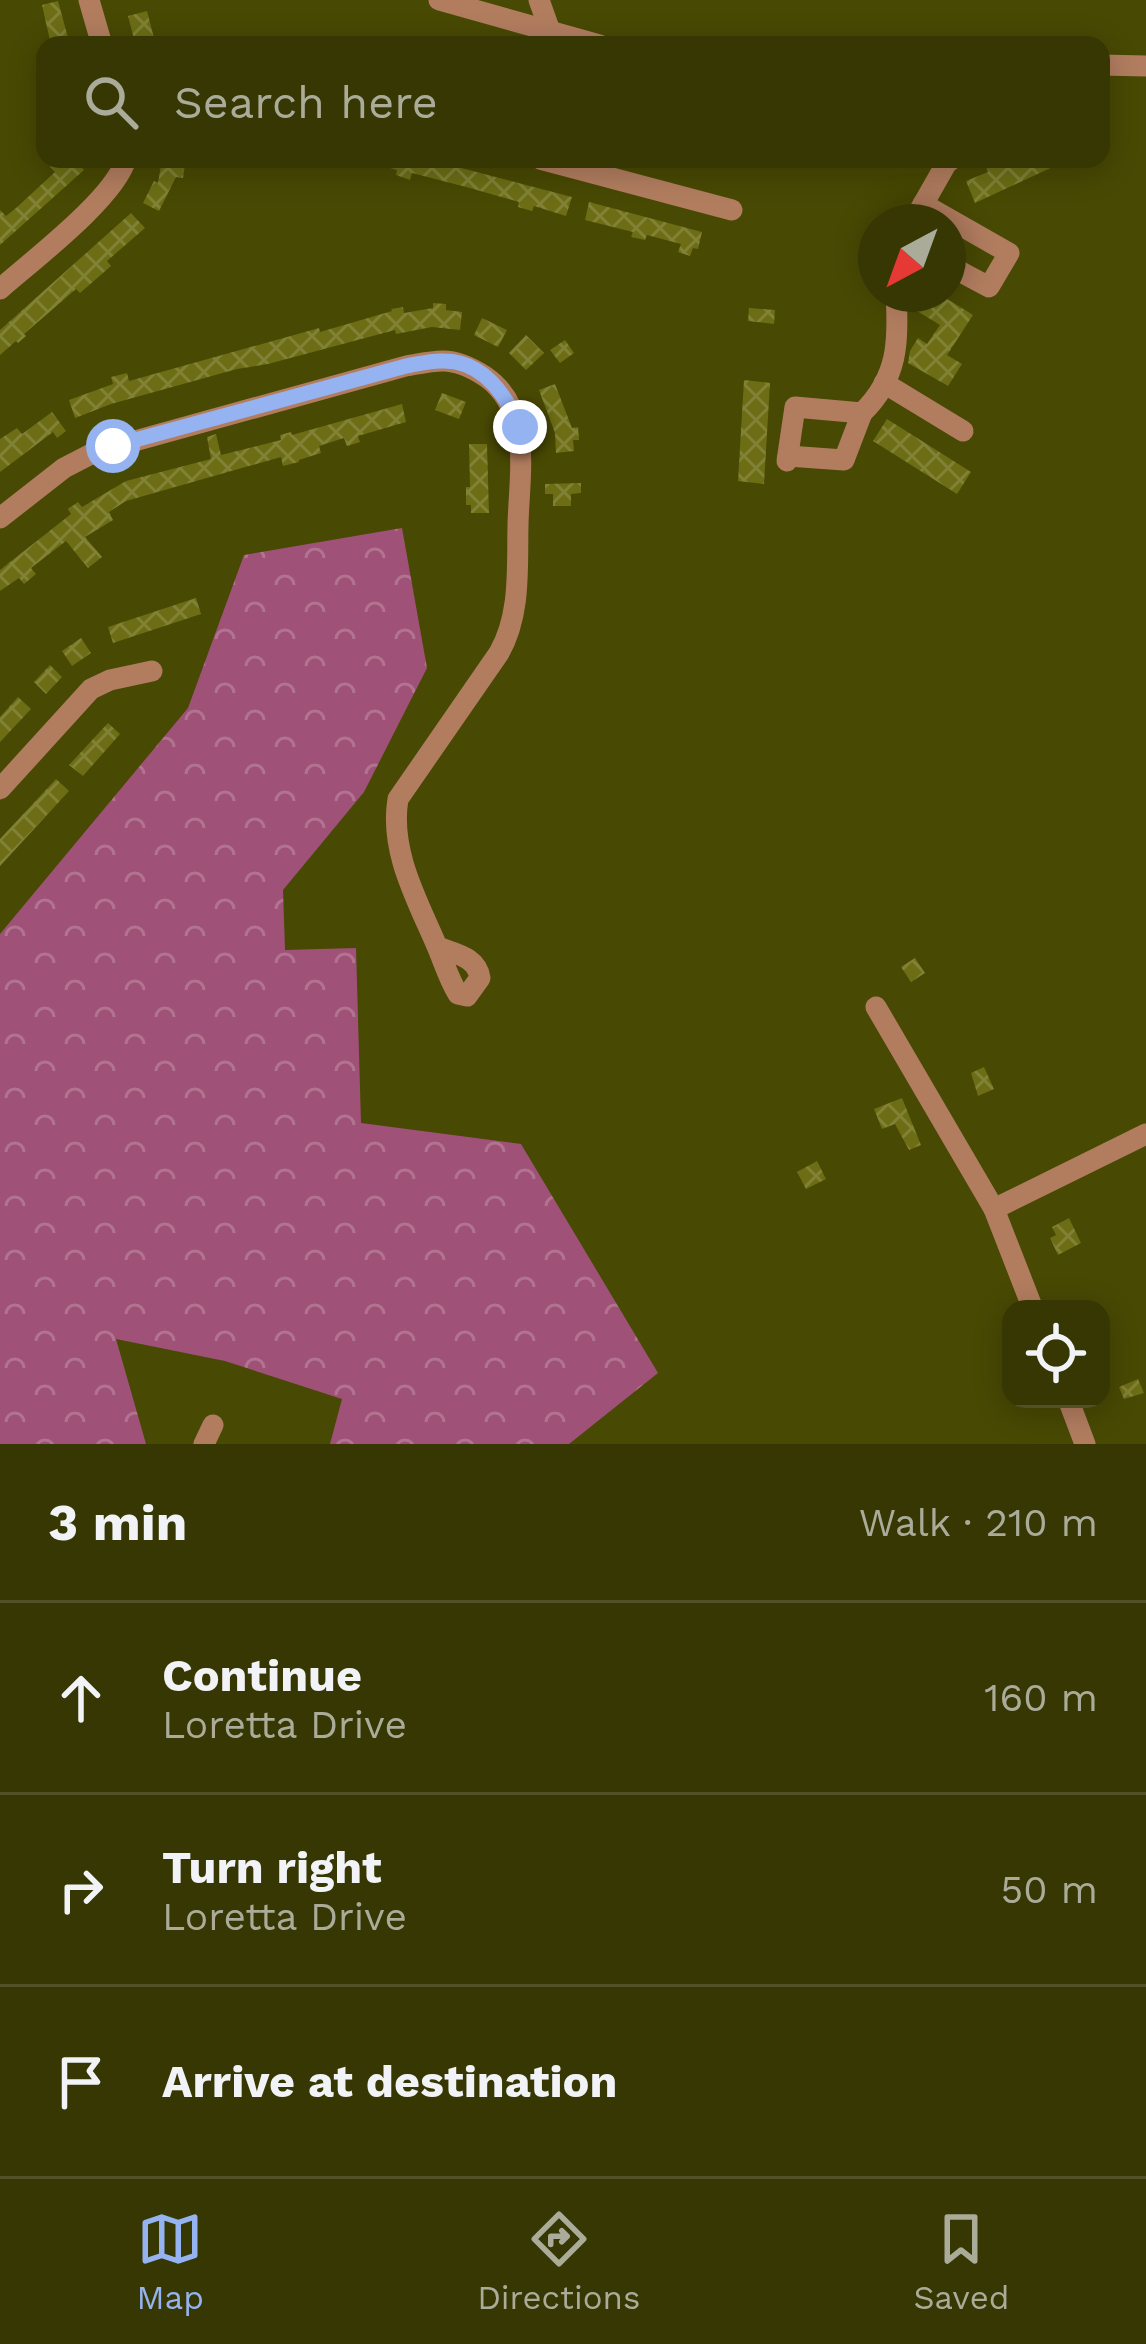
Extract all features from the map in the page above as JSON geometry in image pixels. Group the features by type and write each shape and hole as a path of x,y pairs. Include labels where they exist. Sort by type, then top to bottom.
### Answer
{"street":[{"path":"89,0 99,36"},
{"path":"439,0 568,36"},
{"path":"539,0 550,31"},
{"path":"1110,66 1146,67"},
{"path":"0,289 102,198 123,168"},
{"path":"574,168 732,210"},
{"path":"923,204 944,168"},
{"path":"966,235 1009,254 988,287 966,275"},
{"path":"862,413 795,407 788,458 844,460 862,413 877,399 895,359 897,312"},
{"path":"0,518 64,468 95,452 406,366 447,360 494,383 520,427 516,598 505,643 397,806 407,876 438,947"},
{"path":"884,382 963,431"},
{"path":"0,789 91,688 152,670"},
{"path":"876,1006 994,1209 1029,1300"},
{"path":"994,1209 1146,1134"},
{"path":"1071,1408 1085,1444"}],"green space":[{"path":"402,528 427,668 364,792 283,890 285,950 356,948 361,1123 521,1144 658,1373 569,1444 330,1444 342,1399 225,1361 116,1339 146,1444 0,1444 0,934 188,708 244,555"}],"building":[{"path":"58,1 68,36 49,36 42,5"},
{"path":"147,11 153,36 133,36 128,16"},
{"path":"51,168 84,170 0,245 0,210 6,216 55,172"},
{"path":"160,168 184,168 183,178 176,177 159,211 143,203 154,181 158,183"},
{"path":"390,168 461,168 572,197 566,216 534,206 532,211 518,207 519,202 412,173 410,180 396,175 397,170"},
{"path":"987,168 1051,168 975,203 966,181 988,172"},
{"path":"589,202 702,232 698,249 693,248 690,256 678,252 681,244 647,235 645,240 631,237 633,232 585,220"},
{"path":"131,213 145,228 107,261 111,266 80,293 76,289 0,355 0,330"},
{"path":"433,303 462,312 460,330 432,327 396,334 395,330 237,369 75,418 69,400 113,384 111,377 127,373 129,381 391,309 403,307 404,313 433,308"},
{"path":"749,308 775,310 774,324 748,321"},
{"path":"966,311 973,315 947,355 962,364 948,386 908,363 918,338 927,344 940,325 919,312"},
{"path":"482,318 507,330 498,347 474,335"},
{"path":"526,335 544,353 526,370 509,353"},
{"path":"565,340 574,353 560,363 550,350"},
{"path":"744,380 770,383 764,484 738,481"},
{"path":"555,384 572,428 578,427 574,451 556,453 555,433 539,390"},
{"path":"442,393 466,402 459,419 435,410"},
{"path":"402,404 406,422 358,436 360,442 347,446 344,438 319,446 321,453 299,462 283,466 281,457 126,501 109,512 113,520 85,537 102,557 88,568 66,541 31,568 36,574 24,584 19,578 0,591 0,570 71,514 68,509 78,502 82,507 126,481 211,459 207,437 216,434 221,455"},
{"path":"52,412 66,431 57,438 53,432 0,472 0,439 17,428 22,434"},
{"path":"887,419 971,472 957,494 873,441"},
{"path":"469,444 487,444 489,513 471,513 471,505 466,505"},
{"path":"581,483 581,493 571,494 571,506 553,506 553,494 545,494 545,484"},
{"path":"196,598 201,614 113,643 108,627"},
{"path":"81,638 91,653 72,666 62,651"},
{"path":"50,665 62,677 46,694 34,682"},
{"path":"18,697 31,709 0,742 0,717"},
{"path":"108,723 120,734 83,776 69,765"},
{"path":"56,779 69,791 0,866 0,839"},
{"path":"915,958 925,973 911,982 901,967"},
{"path":"984,1067 994,1089 978,1096 971,1073"},
{"path":"902,1098 921,1145 909,1150 895,1124 882,1129 874,1109"},
{"path":"817,1161 826,1179 806,1189 797,1172"},
{"path":"1069,1218 1081,1243 1058,1255 1050,1238 1056,1235 1052,1227"},
{"path":"1138,1379 1144,1393 1124,1399 1119,1387"}],"route":[{"path":"113,446 406,366 447,360 494,383 520,427"}]}
